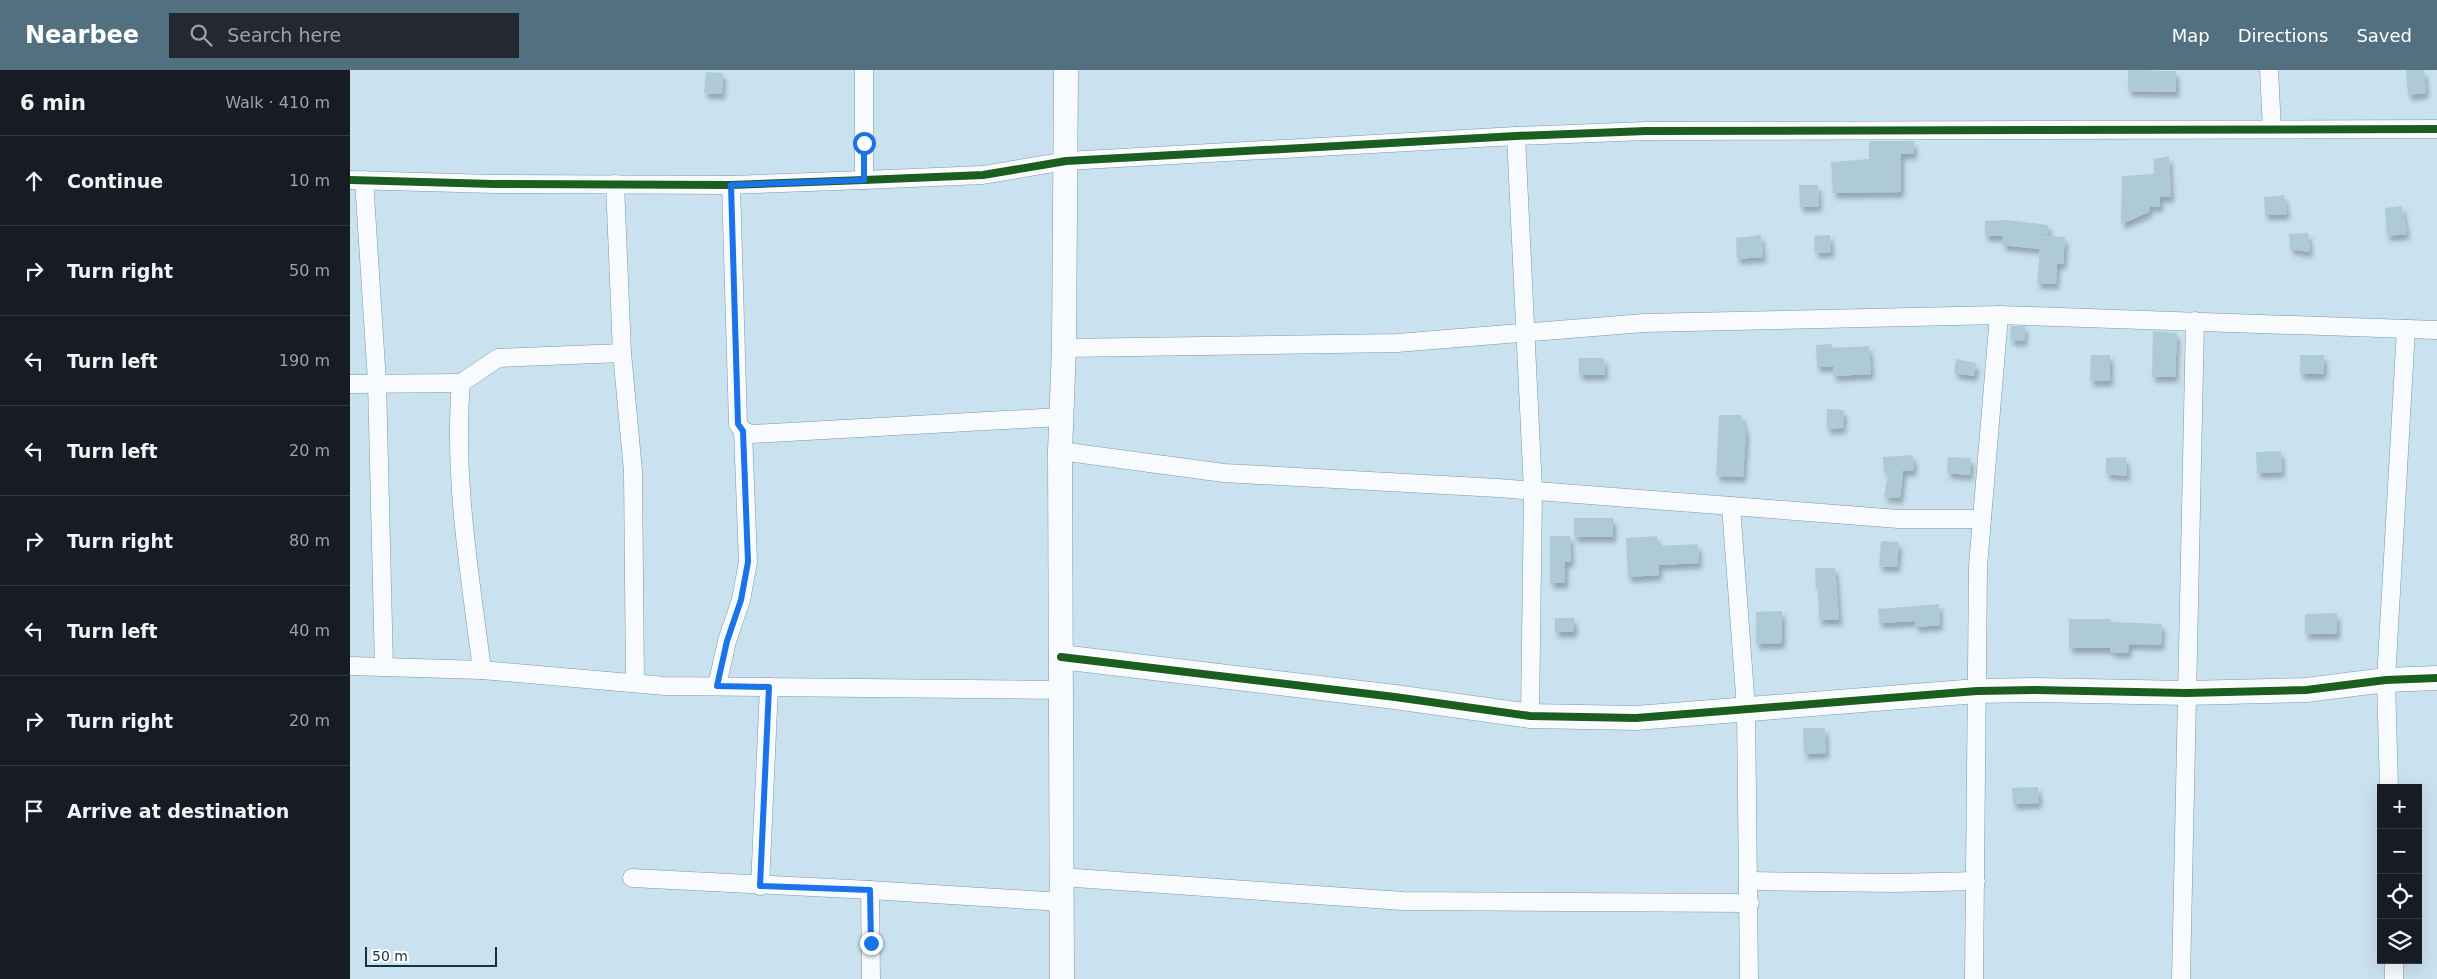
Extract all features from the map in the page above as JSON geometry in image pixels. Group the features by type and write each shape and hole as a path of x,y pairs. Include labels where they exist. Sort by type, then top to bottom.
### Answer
{"street":[{"path":"864,70 864,180"},
{"path":"1062,979 1060,451 1064,348 1066,70"},
{"path":"2269,70 2272,129"},
{"path":"384,667 377,382 357,180 494,184 731,185 864,180 983,175 1066,161 1516,136 1646,131 2437,129"},
{"path":"1516,136 1533,491 1530,716"},
{"path":"615,184 622,353 633,471 635,683"},
{"path":"717,686 727,641 741,600 748,562 743,431 738,424 731,185"},
{"path":"1064,348 1397,344 1644,323 1999,316 2437,330"},
{"path":"1974,979 1978,566 1999,316"},
{"path":"2181,979 2195,321"},
{"path":"2389,784 2386,680 2406,329"},
{"path":"350,384 377,382 462,383 498,358 622,353"},
{"path":"462,383 459,461 482,670"},
{"path":"743,431 751,434 1061,417"},
{"path":"1060,451 1224,473 1533,491 1899,519 1982,519"},
{"path":"1731,506 1746,708 1750,904 1749,979"},
{"path":"1061,657 1385,696 1530,716 1636,718 1977,691 2035,690 2186,693 2306,690 2386,680 2437,678"},
{"path":"350,666 482,670 635,683 717,686 1061,690"},
{"path":"760,886 769,687"},
{"path":"1061,877 1403,901 1750,904"},
{"path":"632,878 1062,902"},
{"path":"1749,880 1895,883 1976,881"},
{"path":"870,890 871,979"},
{"path":"2394,964 2394,979"}],"building":[{"path":"2128,70 2176,71 2176,92 2128,91"},
{"path":"2406,70 2424,70 2426,93 2408,95"},
{"path":"706,72 723,73 722,94 704,93"},
{"path":"1869,141 1914,141 1914,154 1901,154 1901,192 1833,193 1831,162 1869,159"},
{"path":"2169,156 2171,197 2160,197 2160,207 2150,206 2149,212 2121,224 2122,176 2154,174 2154,159"},
{"path":"1799,185 1818,185 1819,206 1800,207"},
{"path":"2284,195 2287,214 2265,215 2264,197"},
{"path":"2402,206 2407,234 2387,236 2385,208"},
{"path":"2007,220 2048,225 2048,234 2034,235 2065,237 2063,264 2057,264 2056,284 2037,283 2040,249 2002,245 2003,236 1985,236 1985,221"},
{"path":"2308,233 2310,252 2290,249 2289,234"},
{"path":"1761,235 1763,257 1737,259 1736,238"},
{"path":"1830,235 1831,252 1815,253 1814,236"},
{"path":"2011,326 2025,326 2024,341 2010,340"},
{"path":"2153,331 2177,333 2175,377 2152,377"},
{"path":"1832,344 1832,348 1869,346 1871,374 1833,376 1833,366 1817,367 1816,345"},
{"path":"2091,355 2110,355 2110,381 2090,381"},
{"path":"2300,355 2324,355 2324,374 2300,374"},
{"path":"1579,358 1604,358 1605,375 1579,375"},
{"path":"1956,359 1976,363 1974,376 1954,373"},
{"path":"1827,409 1844,410 1843,428 1827,429"},
{"path":"1719,415 1741,415 1746,432 1743,477 1716,476"},
{"path":"2281,451 2282,472 2257,473 2256,452"},
{"path":"1913,455 1914,470 1903,471 1900,498 1884,497 1888,472 1884,472 1883,457"},
{"path":"1948,457 1971,458 1970,475 1947,473"},
{"path":"2126,457 2127,476 2106,474 2106,458"},
{"path":"1574,518 1613,518 1613,537 1574,537"},
{"path":"1550,536 1570,536 1571,562 1565,562 1565,583 1550,583"},
{"path":"1657,536 1658,546 1698,544 1699,563 1659,565 1659,575 1628,577 1626,538"},
{"path":"1881,541 1899,542 1897,567 1879,566"},
{"path":"1815,568 1835,568 1839,620 1819,620 1818,587 1816,588"},
{"path":"1939,604 1940,625 1916,627 1915,621 1879,623 1878,609"},
{"path":"1782,611 1782,643 1756,644 1756,612"},
{"path":"2337,613 2337,634 2305,634 2305,614"},
{"path":"1555,618 1574,618 1574,632 1555,632"},
{"path":"2069,619 2111,619 2110,622 2162,624 2161,645 2129,644 2128,653 2111,652 2110,648 2069,648"},
{"path":"1803,728 1825,728 1826,753 1804,754"},
{"path":"2038,787 2039,803 2013,804 2012,788"}],"cycle path":[{"path":"350,180 494,184 731,185 864,180 983,175 1066,161 1516,136 1646,131 2437,129"},
{"path":"1061,657 1395,697 1530,716 1636,718 1977,691 2035,690 2186,693 2306,690 2386,680 2437,678"}],"route":[{"path":"864,143 864,180 731,185 738,424 743,431 748,562 741,600 727,641 717,686 769,687 760,886 870,890 871,943"}]}
